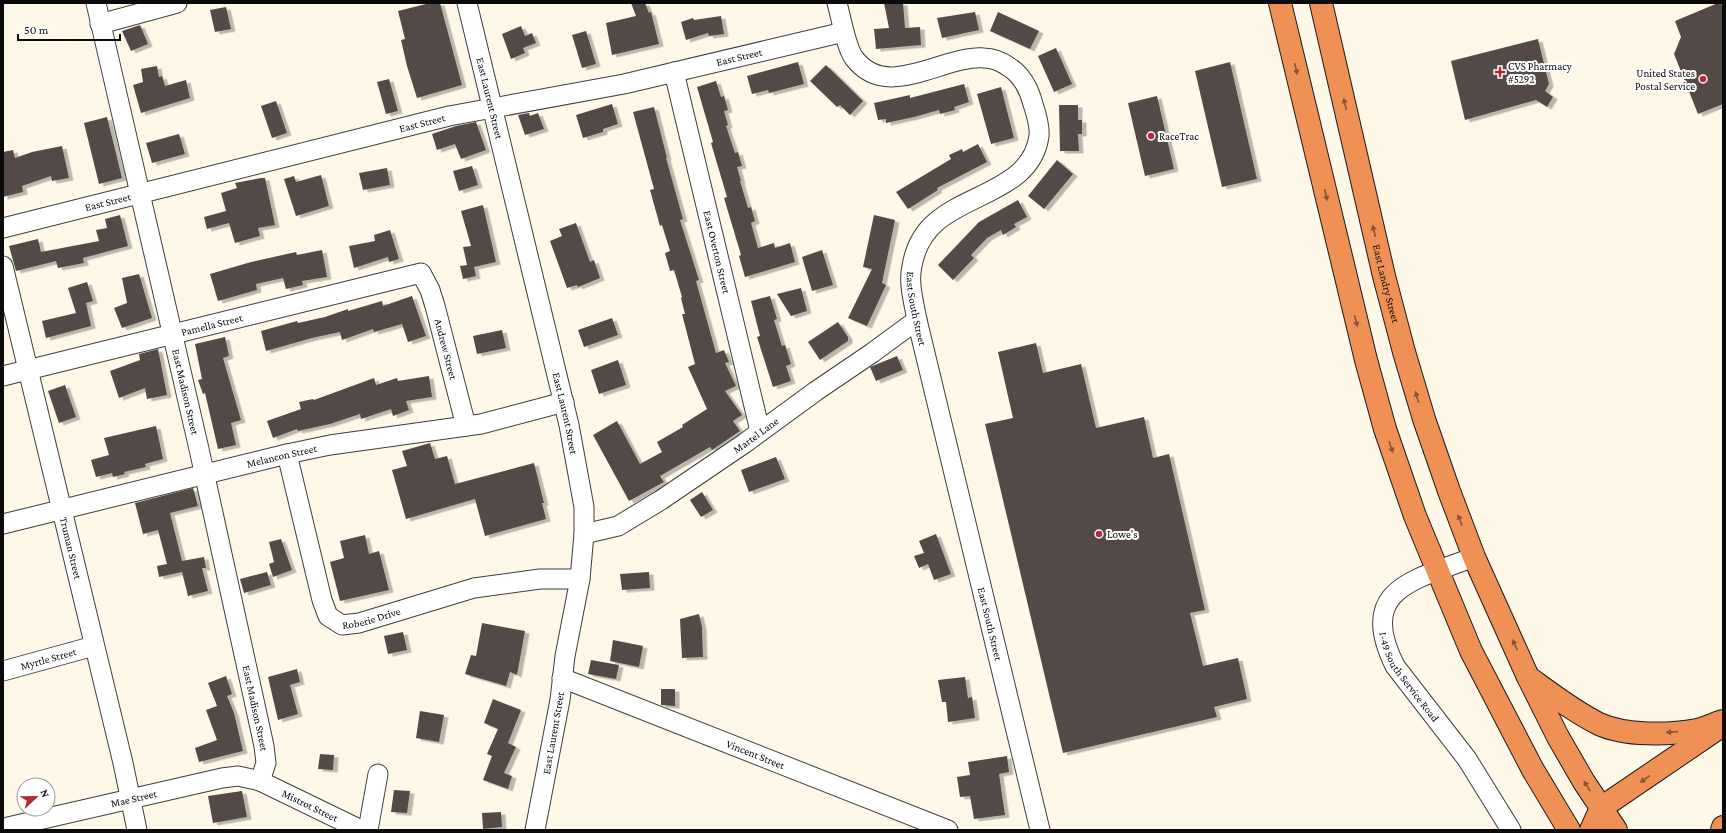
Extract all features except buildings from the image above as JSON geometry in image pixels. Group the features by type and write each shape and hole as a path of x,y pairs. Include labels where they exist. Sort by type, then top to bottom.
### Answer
{"highway":[{"path":"1280,3 1366,360 1385,428 1415,516 1472,651 1533,770 1569,830"},
{"name":"East Landry Street","path":"1321,3 1384,276 1404,352 1424,419 1449,491 1474,556 1528,677 1558,737 1616,830"},
{"path":"1528,677 1569,707 1601,724 1630,732 1664,733 1697,730 1723,721"},
{"path":"1592,830 1601,808 1723,725"},
{"path":"1533,770 1557,830"}],"street":[{"name":"East Madison Street","path":"96,3 204,475 264,746 266,763 260,781"},
{"path":"100,24 177,3"},
{"name":"East Laurent Street","path":"466,3 564,402 584,507 584,534 580,579 562,678 560,700 535,830"},
{"name":"East South Street","path":"837,3 844,32 853,57 867,71 884,77 901,76 967,59 984,58 1001,62 1016,72 1027,86 1033,103 1039,136 1033,153 1024,170 1010,180 950,212 936,222 924,235 916,250 911,267 911,285 917,320 1040,830"},
{"name":"East Street","path":"3,228 449,116 624,84 844,32"},
{"name":"East Overton Street","path":"674,72 760,431"},
{"name":"Truman Street","path":"3,266 123,763 136,830"},
{"name":"Pamella Street","path":"3,376 421,273"},
{"name":"Andrew Street","path":"421,273 430,290 435,306 466,426"},
{"name":"Martel Lane","path":"584,534 618,526 690,482 917,320"},
{"name":"Melancon Street","path":"3,524 287,454 330,445 481,424 564,402"},
{"name":"Roberie Drive","path":"287,454 322,600 328,616 342,625 359,623 474,588 540,579 580,579"},
{"name":"I-49 South Service Road","path":"1474,556 1412,582 1398,590 1387,603 1382,619 1383,636 1395,666 1467,759 1511,830"},
{"name":"Myrtle Street","path":"3,671 94,646"},
{"name":"Vincent Street","path":"562,678 948,830"},
{"path":"368,830 378,774"},
{"name":"Mae Street","path":"8,827 222,778 238,776 260,781"},
{"name":"Mistrot Street","path":"260,781 361,830"}],"place":[{"name":"CVS Pharmacy #5292","path":"1500,72"},
{"name":"United States Postal Service","path":"1703,79"},
{"name":"RaceTrac","path":"1151,136"},
{"name":"Lowe's","path":"1099,534"}]}
